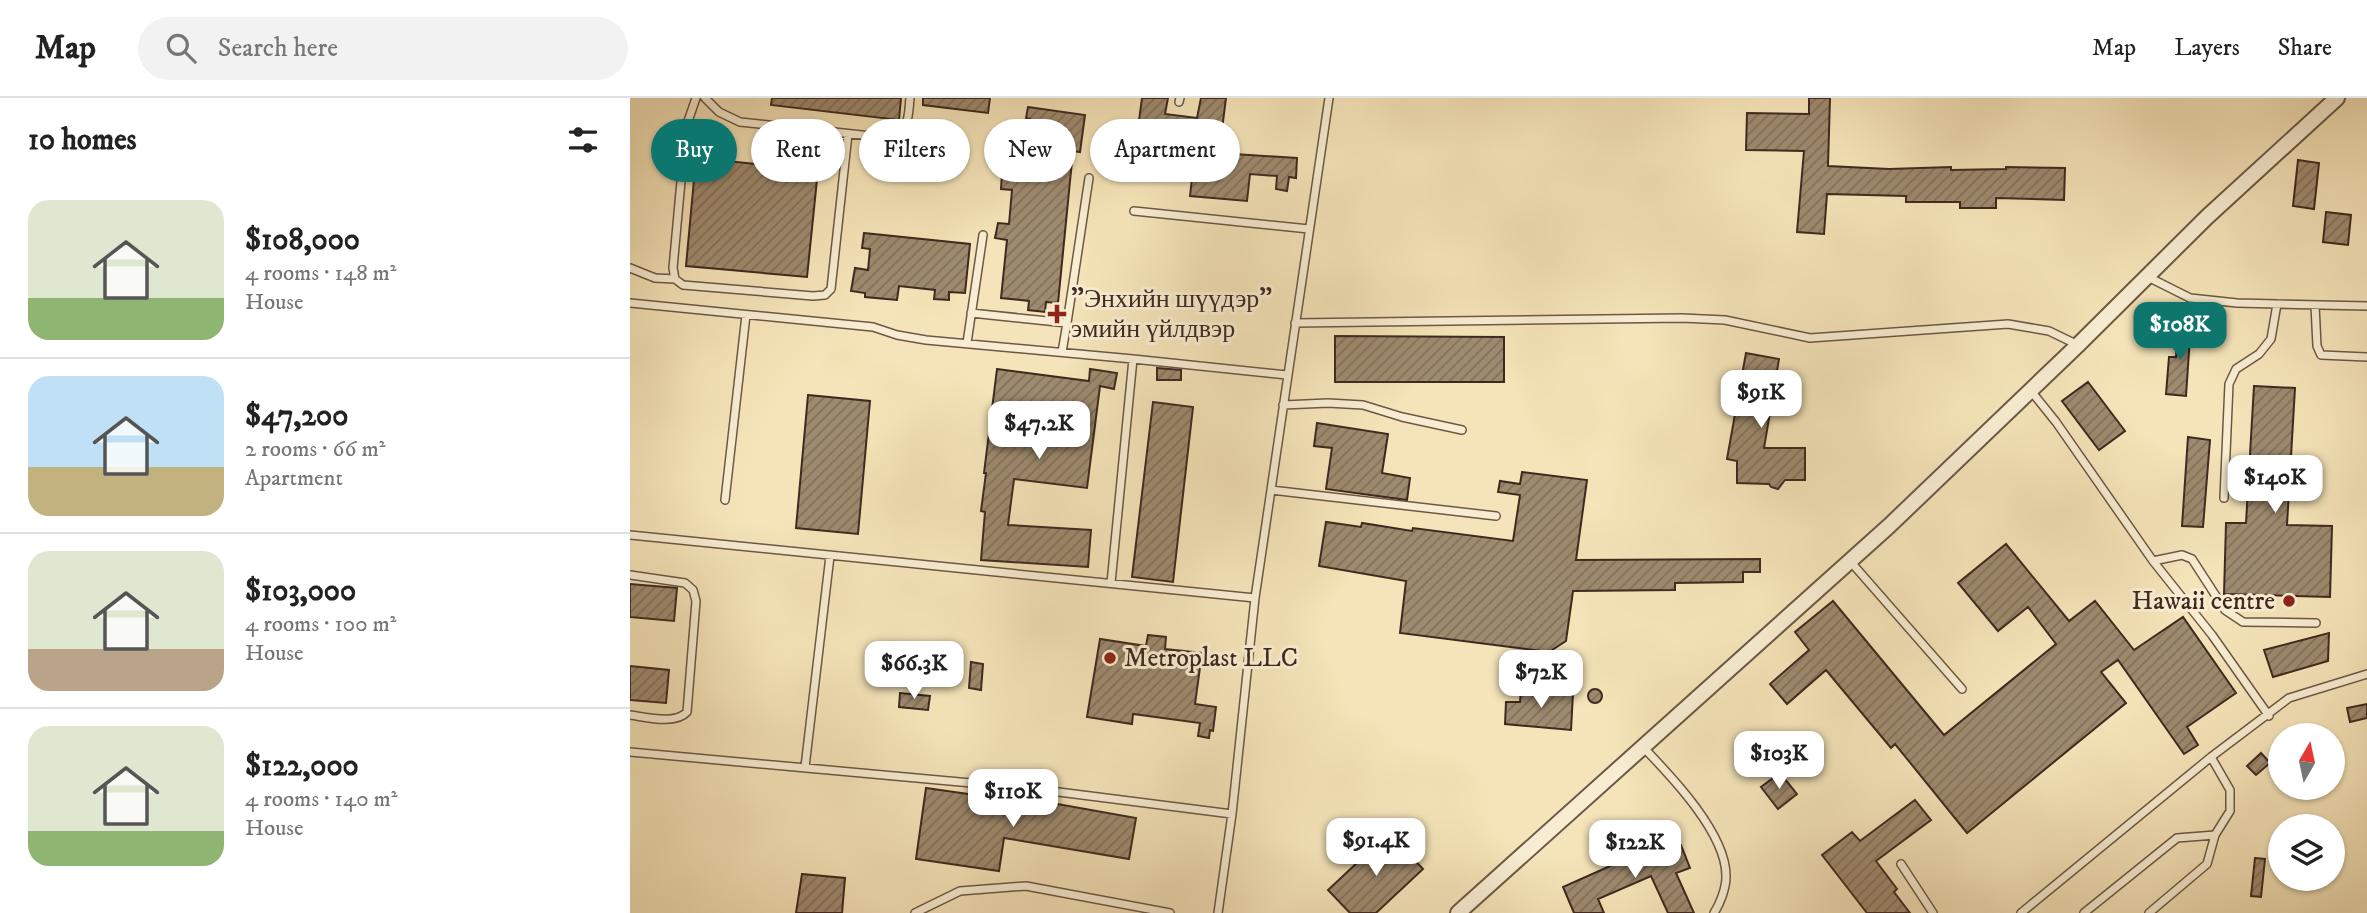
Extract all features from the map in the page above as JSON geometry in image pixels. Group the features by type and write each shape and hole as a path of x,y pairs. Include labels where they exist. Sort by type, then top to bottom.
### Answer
{"street":[{"path":"1458,913 1889,526 2031,391 2207,217 2337,98"}],"lane":[{"path":"675,279 673,268 686,127 696,98"},
{"path":"705,98 719,112 740,122 890,138 901,133 908,121 910,98"},
{"path":"1218,913 1232,814 1255,598 1329,98"},
{"path":"630,268 655,278 675,279 683,285 825,295 831,289 848,134"},
{"path":"1062,352 1089,178"},
{"path":"1134,211 1309,229"},
{"path":"967,343 983,235"},
{"path":"2147,276 2190,298 2237,303 2367,306"},
{"path":"630,303 873,327 926,340 1287,376"},
{"path":"2224,498 2229,384 2236,369 2259,354 2271,339 2277,304"},
{"path":"2315,305 2317,346 2321,355 2367,357"},
{"path":"971,313 1067,323"},
{"path":"725,500 746,314"},
{"path":"1295,323 1695,318 1725,320 1810,338 2008,324 2049,331 2078,345"},
{"path":"1111,583 1133,359"},
{"path":"2031,391 2269,716"},
{"path":"1283,405 1363,405 1402,418 1462,430"},
{"path":"1271,490 1496,516"},
{"path":"630,535 1255,598"},
{"path":"2153,561 2182,555 2192,559 2225,610 2243,622 2316,623"},
{"path":"805,767 830,556"},
{"path":"1850,560 1962,689"},
{"path":"630,575 685,583 693,590 696,601 687,712 682,717 673,719 630,715"},
{"path":"2021,913 2211,757 2269,716 2289,698 2367,674"},
{"path":"1643,746 1684,789 1715,840 1723,859 1726,877 1714,913"},
{"path":"630,752 1027,788 1232,814"},
{"path":"2149,913 2207,864 2215,835 2230,811 2230,790 2211,757"},
{"path":"2084,913 2177,838 2215,835"},
{"path":"1902,864 1933,913"},
{"path":"915,913 960,891 1026,886 1170,913"}],"building":[{"path":"772,98 901,98 899,119 771,105"},
{"path":"923,98 990,98 988,113 923,105"},
{"path":"1142,98 1168,98 1165,114 1197,118 1201,98 1226,98 1223,119 1139,119"},
{"path":"1809,98 1830,98 1828,166 1889,169 1951,167 1951,170 2065,168 2064,200 1996,198 1996,208 1960,208 1960,202 1906,202 1906,196 1827,194 1824,234 1797,232 1804,151 1746,150 1747,113 1809,114"},
{"path":"1028,107 1085,115 1080,152 1076,151 1076,119 1026,118"},
{"path":"1240,154 1297,158 1296,178 1289,177 1287,191 1276,189 1277,176 1250,174 1247,201 1190,196 1192,182 1240,182"},
{"path":"2298,160 2319,163 2314,209 2293,206"},
{"path":"737,162 751,163 751,182 817,182 807,277 686,266 694,182 737,182"},
{"path":"1001,182 1070,182 1058,303 1046,302 1045,312 1028,310 1029,301 1001,298 1007,240 995,238 998,223 1009,224 1012,190 1001,189"},
{"path":"2326,212 2351,215 2348,245 2323,242"},
{"path":"864,233 970,244 965,293 949,292 949,300 934,299 935,290 899,286 897,300 865,297 865,293 851,291 855,268 868,270 870,249 862,248"},
{"path":"2178,321 2191,322 2186,396 2166,394 2169,357 2176,357"},
{"path":"1335,336 1504,337 1504,382 1335,382"},
{"path":"1746,353 1779,359 1764,448 1805,448 1805,480 1785,480 1778,489 1769,484 1737,483 1737,461 1727,459"},
{"path":"1157,368 1181,370 1181,380 1157,380"},
{"path":"997,369 1089,381 1090,369 1117,373 1114,389 1100,386 1087,488 1014,479 1008,525 1091,530 1088,567 981,560 985,512 981,511 984,473"},
{"path":"2088,382 2125,431 2099,450 2062,401"},
{"path":"2254,386 2295,388 2287,525 2332,526 2330,597 2224,594 2226,523 2246,523"},
{"path":"808,395 870,401 858,534 796,528"},
{"path":"1153,402 1193,407 1173,582 1132,577"},
{"path":"1317,423 1388,434 1382,473 1410,478 1407,500 1326,489 1332,448 1314,446"},
{"path":"2188,437 2210,440 2203,527 2182,526"},
{"path":"1522,472 1587,480 1576,560 1760,559 1760,572 1743,572 1743,582 1675,583 1675,590 1573,591 1566,641 1549,652 1400,633 1406,581 1319,566 1326,522 1361,527 1362,523 1412,531 1413,528 1513,541 1520,495 1498,492 1500,481 1520,484"},
{"path":"2006,544 2069,621 2095,601 2134,650 2183,617 2236,693 2187,727 2198,745 2184,754 2118,660 2101,672 2126,703 1967,833 1895,744 1891,748 1826,670 1787,704 1770,684 1809,650 1795,632 1833,601 1944,735 2056,644 2028,607 1998,631 1958,583"},
{"path":"630,584 677,588 674,621 630,617"},
{"path":"2329,633 2328,661 2273,677 2264,650"},
{"path":"1148,635 1166,637 1165,649 1202,653 1195,704 1216,707 1213,731 1210,730 1209,738 1198,736 1200,723 1133,714 1132,724 1087,717 1100,639 1146,646"},
{"path":"971,662 983,664 981,690 969,688"},
{"path":"630,666 669,670 666,703 630,700"},
{"path":"1521,689 1573,693 1571,730 1505,724 1506,702 1520,702"},
{"path":"1595,689 1600,691 1600,701 1595,703 1590,701 1588,696 1590,691"},
{"path":"900,693 930,696 928,710 899,707"},
{"path":"2367,704 2367,718 2350,722 2347,708"},
{"path":"2261,753 2268,761 2268,765 2256,775 2247,766"},
{"path":"1780,773 1797,794 1778,809 1761,787"},
{"path":"926,788 1018,801 1018,797 1136,818 1129,859 1004,838 999,871 916,859"},
{"path":"1915,800 1931,820 1876,861 1897,889 1894,892 1910,913 1867,913 1822,855 1852,832 1860,841"},
{"path":"1389,833 1423,869 1376,913 1350,913 1328,890"},
{"path":"1666,841 1670,850 1681,845 1690,868 1676,873 1694,913 1668,913 1651,876 1598,899 1604,913 1574,913 1563,887"},
{"path":"2255,858 2265,859 2261,897 2251,896"},
{"path":"802,874 845,878 842,913 796,913"}],"place":[{"name":"\"Энхийн шүүдэр\" эмийн үйлдвэр","path":"1057,314"},
{"name":"Hawaii centre","path":"2289,601"},
{"name":"Metroplast LLC","path":"1110,658"}]}
